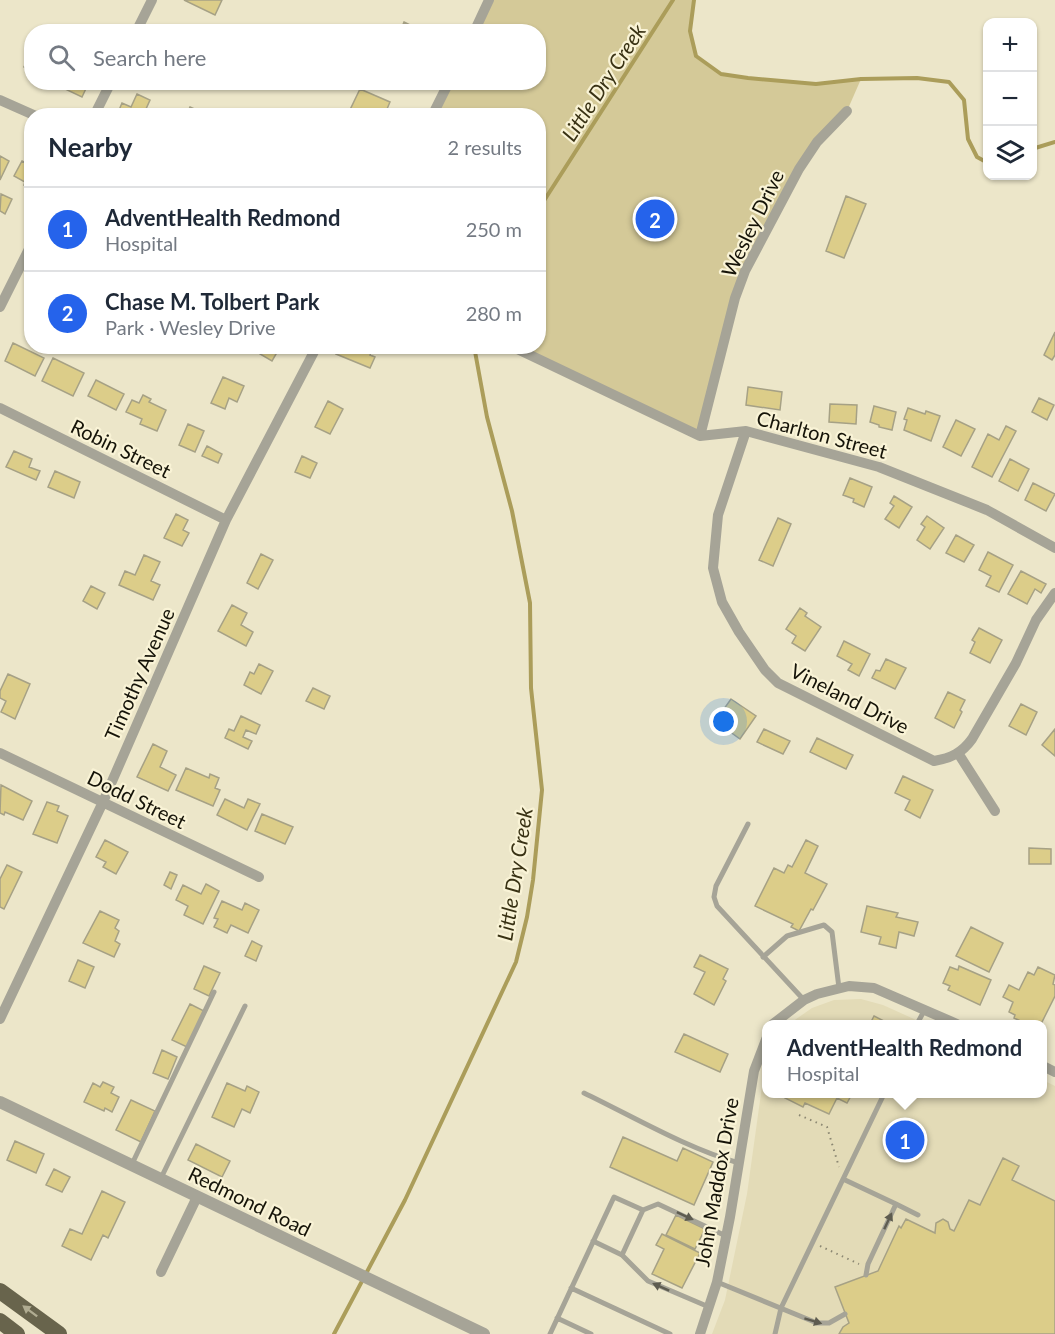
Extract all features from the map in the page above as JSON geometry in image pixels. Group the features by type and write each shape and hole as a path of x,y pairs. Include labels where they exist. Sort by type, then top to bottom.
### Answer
{"highway":[{"path":"0,1290 59,1334"},
{"path":"0,1321 18,1334"}],"street":[{"path":"140,24 152,0"},
{"path":"478,24 489,0"},
{"path":"98,108 107,90"},
{"path":"436,108 445,90"},
{"path":"0,100 24,111"},
{"name":"Wesley Drive","path":"700,436 735,298 745,272 799,169 817,142 847,111"},
{"path":"0,307 24,259"},
{"name":"Timothy Avenue","path":"0,1019 103,802 226,520 313,354"},
{"path":"528,354 700,436"},
{"name":"Robin Street","path":"0,408 226,520"},
{"name":"Charlton Street","path":"700,436 746,431 879,467 987,510 1055,548"},
{"name":"Vineland Drive","path":"746,431 718,515 713,568 722,602 739,632 765,670 778,683 934,761 951,758 958,753"},
{"path":"995,811 958,753 966,748 972,739 1016,663 1036,620 1055,593"},
{"name":"Dodd Street","path":"0,753 259,877"},
{"path":"778,1020 804,1000 839,988 874,988 948,1020"},
{"name":"John Maddox Drive","path":"700,1334 717,1282 754,1071 762,1049"},
{"name":"Redmond Road","path":"0,1102 484,1334"},
{"path":"161,1272 197,1197"}],"lane":[{"path":"748,824 716,886 714,897 717,906 804,1000"},
{"path":"763,957 787,936 824,925 832,932 839,988"},
{"path":"131,1166 214,992"},
{"path":"160,1180 244,1006"},
{"path":"919,1020 925,1009"},
{"path":"584,1093 704,1150 739,1163"},
{"path":"775,1334 781,1308 882,1098"},
{"path":"843,1179 918,1215"},
{"path":"550,1334 614,1197 643,1210"},
{"path":"622,1255 643,1210 658,1204 726,1236"},
{"path":"866,1275 896,1204"},
{"path":"593,1241 622,1255 648,1281 708,1307"},
{"path":"717,1282 824,1324 845,1314"},
{"path":"572,1288 659,1332 670,1334"},
{"path":"557,1318 591,1334"}],"path":[{"path":"799,1115 827,1127 843,1179"},
{"path":"812,1242 868,1268"}],"shaded area":[{"path":"489,0 694,0 690,31 696,56 721,74 816,84 861,79 847,111 817,142 745,271 700,436 526,354 546,354 546,108 436,108 445,90 546,90 546,24 477,24"},
{"path":"861,999 883,1005 916,1020 795,1020 812,1008 834,1000"},
{"path":"1047,1082 1055,1086 1055,1334 712,1334 725,1300 747,1194 762,1086 762,1098 1047,1098"}],"building":[{"path":"184,0 222,0 215,15"},
{"path":"67,90 85,90 82,97"},
{"path":"360,90 390,102 387,108 351,108"},
{"path":"137,94 150,100 146,108 120,108 122,103 131,107"},
{"path":"0,156 9,161 0,180"},
{"path":"22,161 24,162 24,181 14,176"},
{"path":"1,194 12,199 5,214 0,211"},
{"path":"846,196 866,204 844,258 826,251"},
{"path":"1055,332 1055,355 1052,360 1044,355"},
{"path":"13,343 24,348 24,354 36,354 44,358 35,376 5,361"},
{"path":"260,354 276,354 272,361"},
{"path":"336,354 370,354 375,357 370,368"},
{"path":"53,358 84,373 73,396 42,381"},
{"path":"223,377 244,386 237,402 229,398 225,409 211,403"},
{"path":"96,380 124,394 116,410 88,396"},
{"path":"748,387 782,392 780,410 746,405"},
{"path":"143,395 151,399 149,402 166,410 157,431 140,424 142,419 126,412 132,400 139,403"},
{"path":"1039,398 1054,405 1047,420 1032,412"},
{"path":"328,401 343,409 330,434 315,427"},
{"path":"830,404 857,405 856,424 829,422"},
{"path":"874,406 896,412 892,430 870,422"},
{"path":"908,408 940,416 931,441 904,430 907,420 904,419"},
{"path":"956,420 975,429 961,456 943,447"},
{"path":"188,424 204,431 195,452 179,445"},
{"path":"1006,426 1016,431 992,477 972,467 988,434 999,440"},
{"path":"207,446 222,454 218,463 202,456"},
{"path":"14,451 32,459 29,467 40,471 36,480 6,467"},
{"path":"302,456 317,463 310,478 295,472"},
{"path":"1010,459 1029,469 1018,491 999,481"},
{"path":"55,471 80,482 74,498 48,487"},
{"path":"850,478 872,487 864,507 853,502 854,499 843,495"},
{"path":"1033,483 1055,494 1046,511 1025,500"},
{"path":"894,496 912,507 899,528 885,519 894,506 890,503"},
{"path":"176,514 188,520 183,530 189,533 182,546 164,538"},
{"path":"927,516 944,528 930,549 917,540 925,527 921,524"},
{"path":"778,518 791,524 773,566 759,560"},
{"path":"956,535 974,545 964,562 946,553"},
{"path":"988,552 1013,565 999,592 986,586 991,576 979,570"},
{"path":"261,554 273,560 258,589 247,583"},
{"path":"144,555 160,562 151,581 160,585 153,600 119,585 125,571 135,575"},
{"path":"1021,571 1046,584 1041,593 1035,589 1027,604 1008,594"},
{"path":"91,586 105,593 97,609 83,601"},
{"path":"232,605 247,613 241,625 253,632 246,646 218,631"},
{"path":"800,608 807,613 805,616 821,627 805,651 792,643 796,636 786,629"},
{"path":"979,628 1002,640 990,663 970,653 975,642 972,640"},
{"path":"844,641 870,654 859,676 848,670 852,664 837,656"},
{"path":"886,659 906,668 895,689 872,678 876,670 880,671"},
{"path":"259,664 273,671 261,694 244,685 250,672 254,674"},
{"path":"8,674 30,684 15,719 1,712 6,701 0,698 0,691"},
{"path":"313,688 330,696 324,709 306,701"},
{"path":"948,692 965,700 954,728 935,718"},
{"path":"731,699 756,716 740,739 729,731 735,722 721,713"},
{"path":"1021,704 1037,712 1026,735 1009,726"},
{"path":"241,716 260,725 256,734 246,730 243,737 252,741 248,749 225,738 229,729 234,731"},
{"path":"764,729 790,741 783,754 757,742"},
{"path":"1055,729 1055,756 1042,745"},
{"path":"817,738 853,755 846,769 810,752"},
{"path":"153,744 167,751 160,767 176,775 168,791 137,777"},
{"path":"186,768 209,778 210,774 219,778 215,788 220,790 213,806 176,790"},
{"path":"903,776 933,790 920,818 905,810 910,800 895,793"},
{"path":"1,785 32,801 23,820 5,812 4,815 0,813"},
{"path":"225,799 244,808 248,799 260,804 247,830 217,815"},
{"path":"47,802 59,806 57,811 68,816 57,843 33,834"},
{"path":"262,814 293,827 285,844 255,831"},
{"path":"105,840 128,852 116,874 103,867 106,862 96,857"},
{"path":"806,840 818,846 805,873 827,884 799,931 791,927 793,924 755,906 774,868 784,873 788,865 792,867"},
{"path":"1029,848 1051,849 1051,864 1029,864"},
{"path":"7,865 22,872 4,909 0,907 0,879"},
{"path":"170,872 177,875 171,889 164,885"},
{"path":"206,884 219,891 203,924 184,915 188,906 176,900 183,885 201,894"},
{"path":"222,901 242,910 245,903 259,910 248,933 231,925 227,933 214,927 218,919 214,918"},
{"path":"867,906 898,913 896,917 918,922 914,936 899,932 896,948 879,944 881,937 861,932"},
{"path":"100,911 119,920 115,928 119,931 115,941 120,944 114,957 83,943"},
{"path":"971,927 1003,943 989,972 956,956"},
{"path":"252,941 262,946 256,961 245,956"},
{"path":"700,955 728,969 723,979 726,981 714,1005 694,994 705,972 694,967"},
{"path":"78,960 94,967 85,988 69,981"},
{"path":"204,966 220,973 209,996 194,989"},
{"path":"959,966 991,980 980,1005 948,990 950,986 943,983 950,967 958,970"},
{"path":"1038,967 1055,975 1053,984 1055,985 1055,996 1043,1020 1018,1020 1009,1012 1013,1002 1003,997 1009,985 1019,990 1028,972 1034,975"},
{"path":"190,1004 204,1011 187,1047 172,1040"},
{"path":"684,1034 728,1054 720,1072 675,1052"},
{"path":"162,1050 177,1057 168,1079 153,1073"},
{"path":"103,1082 114,1087 111,1093 119,1097 112,1112 84,1102 93,1083 100,1087"},
{"path":"227,1083 245,1091 247,1086 259,1092 250,1113 242,1109 234,1127 212,1117"},
{"path":"785,1098 837,1098 829,1114 805,1103 803,1107"},
{"path":"837,1098 850,1098 847,1103"},
{"path":"131,1100 155,1111 141,1142 116,1130"},
{"path":"623,1137 677,1161 683,1148 713,1162 694,1205 610,1167"},
{"path":"15,1141 44,1154 36,1173 7,1160"},
{"path":"196,1144 230,1161 222,1177 188,1160"},
{"path":"1003,1158 1019,1166 1012,1180 1055,1201 1055,1334 839,1334 849,1323 835,1287 878,1271 899,1226 901,1228 906,1219 935,1233 936,1223 943,1219 954,1231 969,1200 980,1205"},
{"path":"54,1169 70,1177 62,1192 46,1185"},
{"path":"102,1191 125,1202 108,1238 103,1235 91,1260 62,1246 70,1229 82,1234"},
{"path":"676,1215 705,1229 695,1249 666,1235"},
{"path":"662,1234 700,1253 682,1288 652,1274 664,1249 656,1245"}],"waterway":[{"name":"Little Dry Creek","path":"546,198 673,0"},
{"path":"694,0 690,31 696,56 721,74 816,84 861,79 917,78 949,82 964,100 968,139 977,157 983,160"},
{"path":"1037,147 1055,142"},
{"name":"Little Dry Creek","path":"334,1334 405,1200 516,962 533,880 542,790 531,688 530,603 512,511 487,417 475,354"}],"place":[{"name":"Chase M. Tolbert Park","path":"655,219"},
{"name":"AdventHealth Redmond","path":"905,1140"}]}
